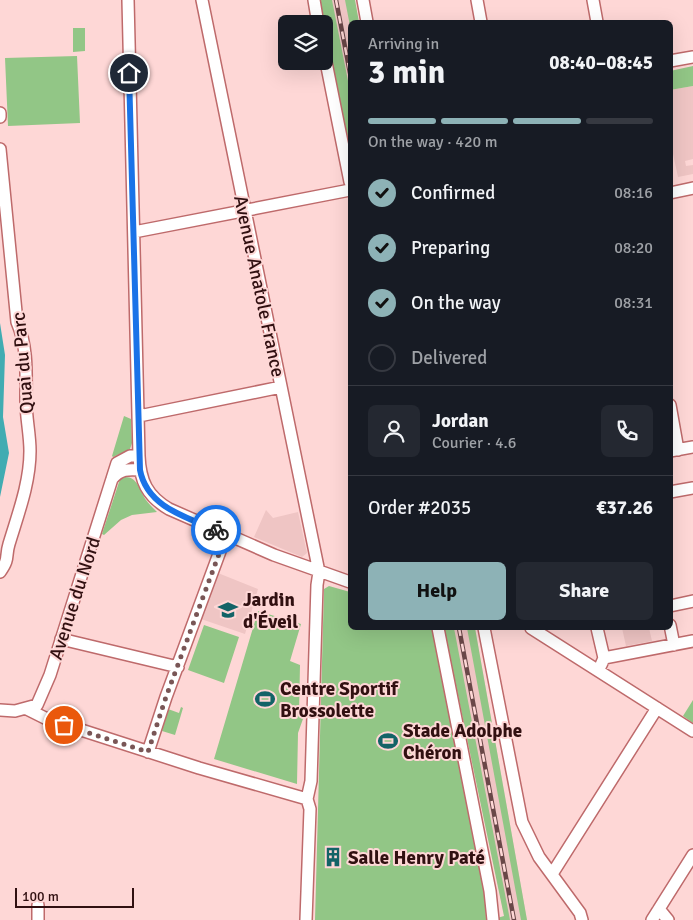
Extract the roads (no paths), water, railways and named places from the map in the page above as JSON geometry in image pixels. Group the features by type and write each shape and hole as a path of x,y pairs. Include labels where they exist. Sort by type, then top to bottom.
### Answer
{"street":[{"path":"128,0 141,477 150,495 159,503 226,535 319,572 348,581"},
{"name":"Avenue Anatole France","path":"202,0 319,572 317,584 311,781 307,799 310,809 306,920"},
{"path":"314,0 316,15"},
{"path":"363,0 367,20"},
{"path":"477,0 481,20"},
{"path":"593,0 597,20"},
{"path":"673,60 693,57"},
{"path":"328,70 348,172"},
{"name":"Quai du Parc","path":"0,149 17,322 23,336 30,453 21,508 8,548 8,558 0,572"},
{"path":"673,189 693,188"},
{"path":"134,232 348,190"},
{"path":"139,416 281,387"},
{"path":"674,450 693,447"},
{"name":"Avenue du Nord","path":"27,708 36,704 50,675 117,463 130,456 139,456"},
{"path":"111,480 117,473 123,470 140,470"},
{"path":"673,491 693,488"},
{"path":"148,752 226,535"},
{"path":"673,605 693,601"},
{"path":"438,630 490,891 493,920"},
{"path":"484,630 522,822 539,856 582,920"},
{"path":"534,630 693,730"},
{"path":"597,630 604,658 598,672"},
{"path":"671,630 674,645"},
{"path":"61,639 178,667"},
{"path":"604,658 693,641"},
{"path":"0,710 16,711 27,708 47,719 148,752 307,799"},
{"path":"552,874 657,708"},
{"path":"652,920 688,872 693,855"},
{"path":"38,906 38,920"},
{"path":"659,909 668,920"}],"water":[{"path":"0,323 5,355 3,417 9,453 0,497"}],"railway":[{"path":"336,0 348,63"},
{"path":"459,630 514,920"}],"place":[{"name":"Jardin d'Éveil","path":"228,610"},
{"name":"Centre Sportif Brossolette","path":"265,699"},
{"name":"Stade Adolphe Chéron","path":"388,741"},
{"name":"Salle Henry Paté","path":"333,857"}]}
